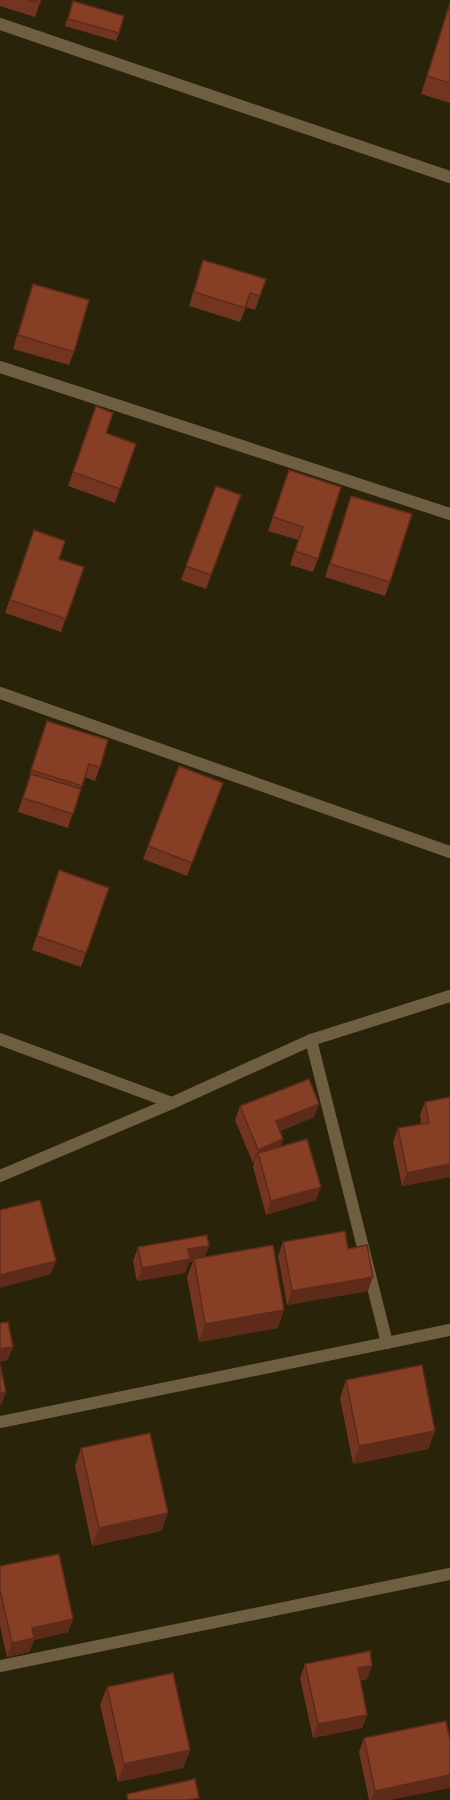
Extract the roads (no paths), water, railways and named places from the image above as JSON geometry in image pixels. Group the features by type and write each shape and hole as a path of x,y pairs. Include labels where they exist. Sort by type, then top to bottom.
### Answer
{"street":[{"path":"0,24 450,177"},
{"path":"0,367 450,514"},
{"path":"0,693 450,852"},
{"path":"0,1176 172,1103 311,1040 450,996"},
{"path":"0,1039 172,1103"},
{"path":"311,1040 387,1343"},
{"path":"0,1422 450,1330"},
{"path":"0,1666 450,1574"}]}
